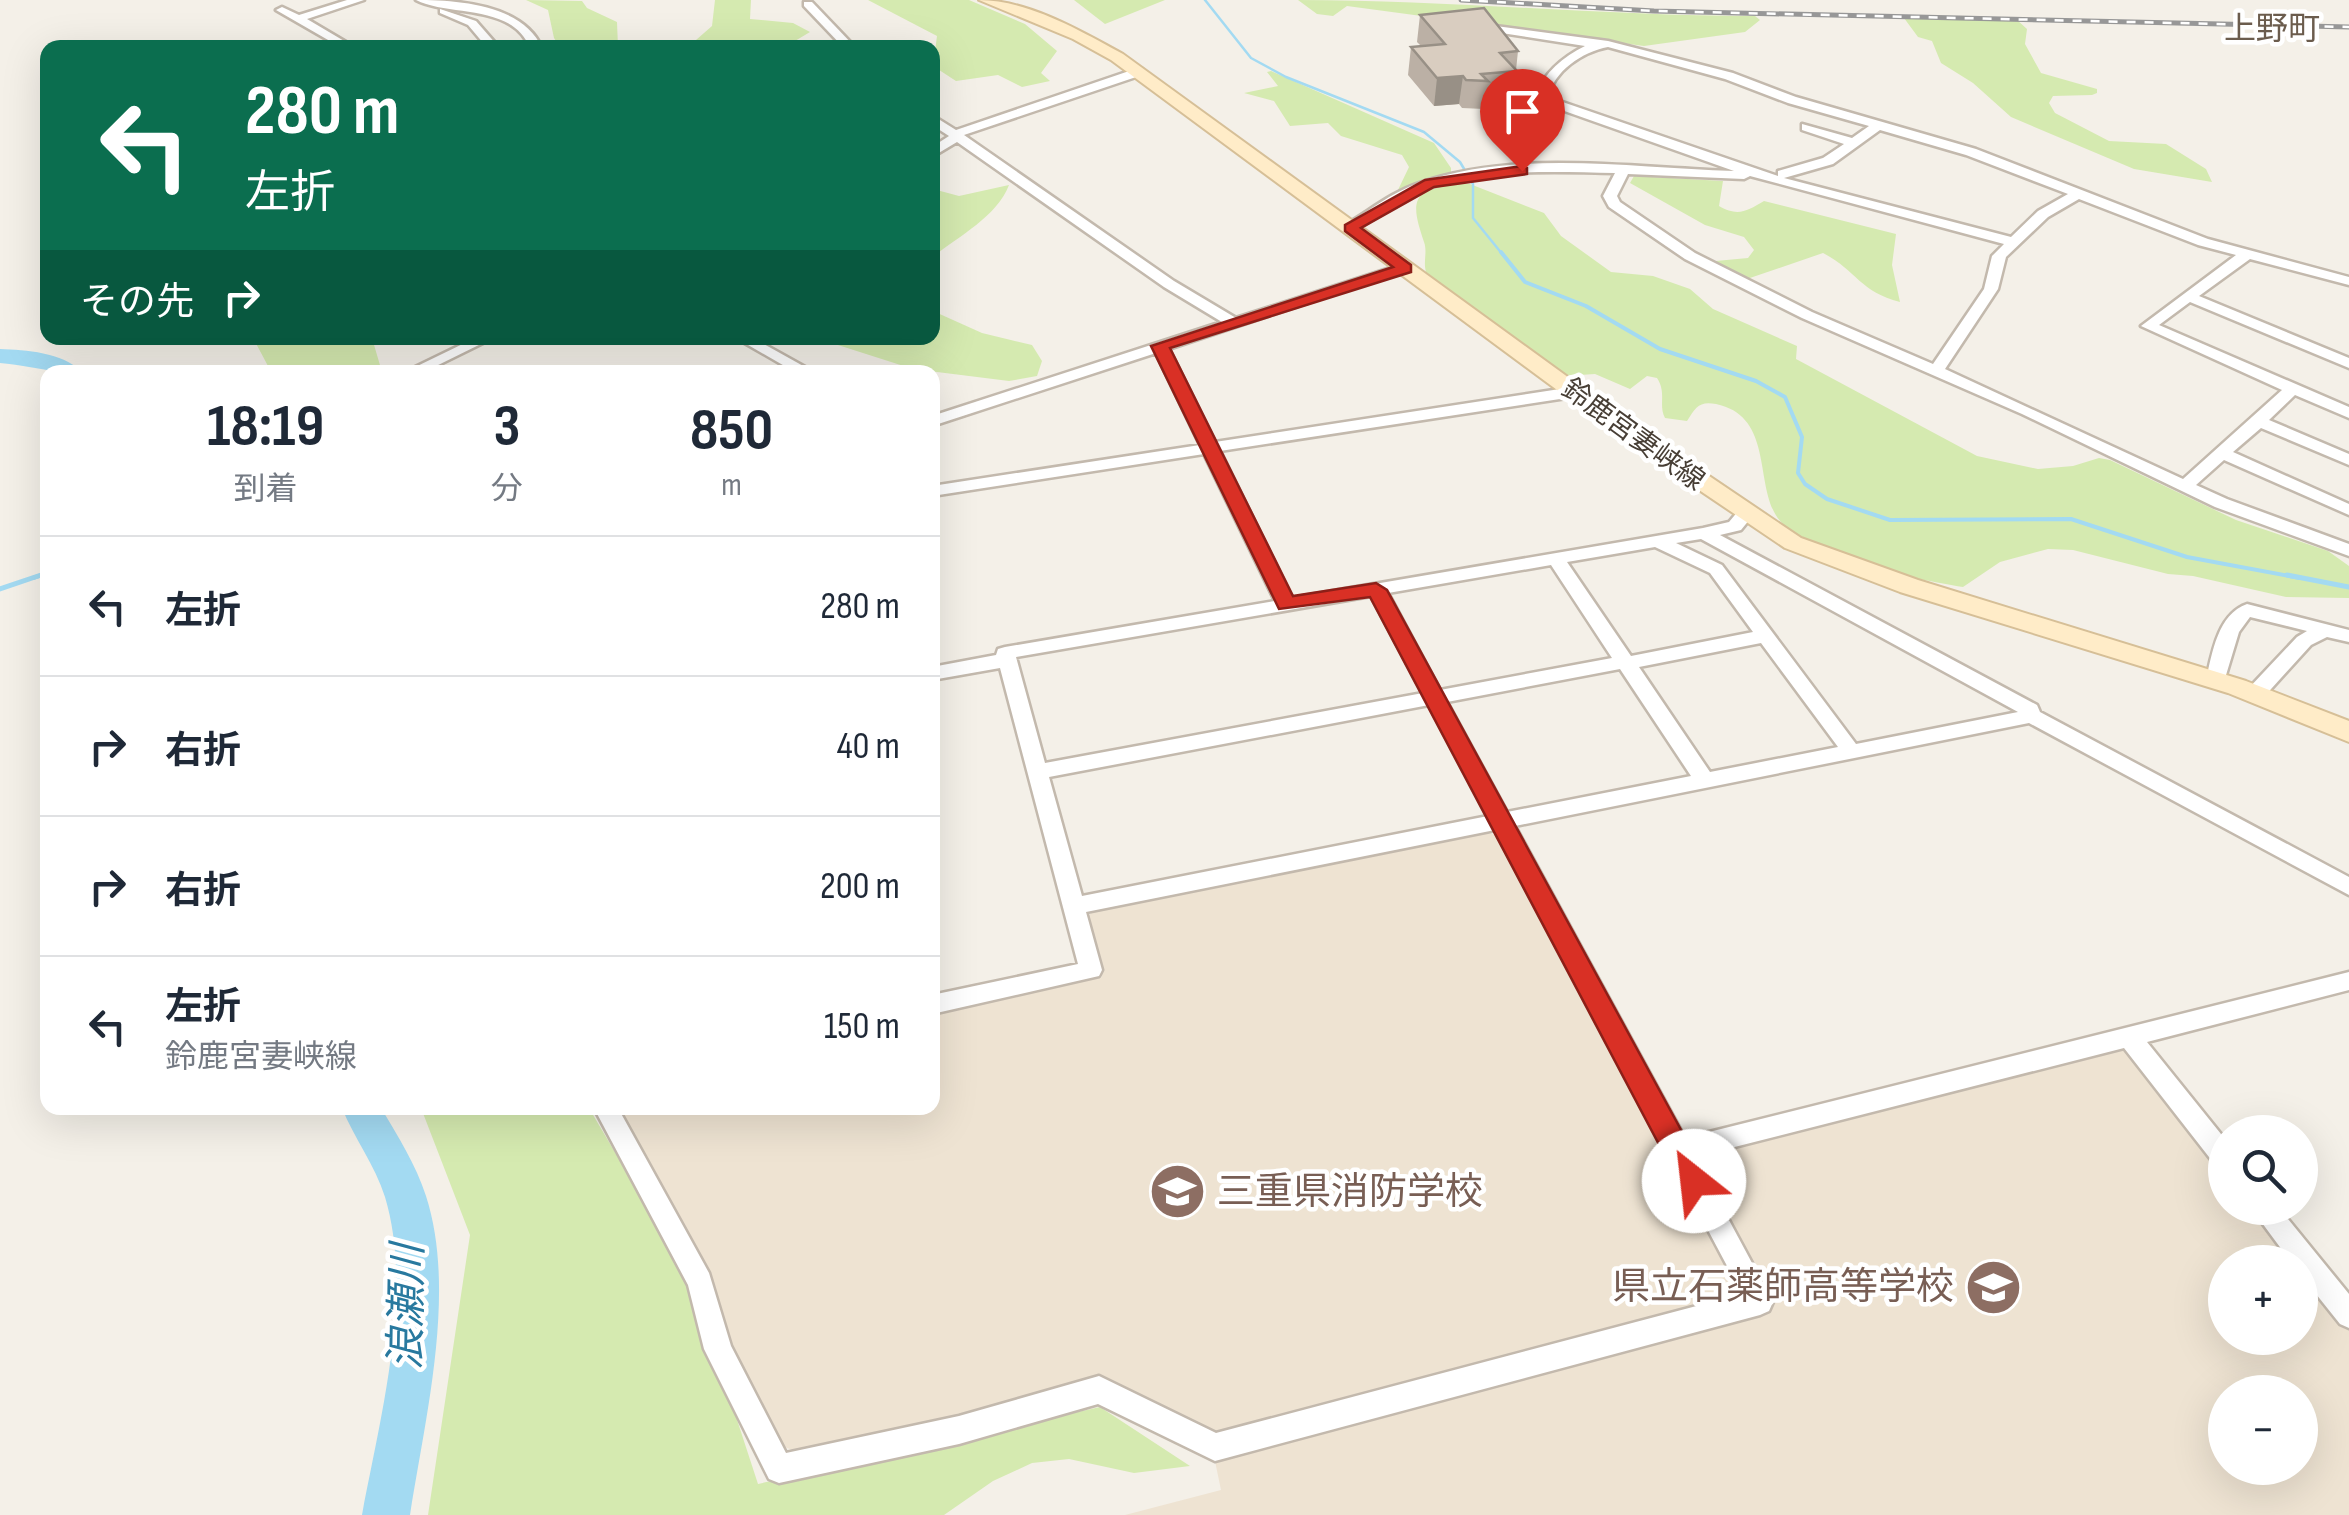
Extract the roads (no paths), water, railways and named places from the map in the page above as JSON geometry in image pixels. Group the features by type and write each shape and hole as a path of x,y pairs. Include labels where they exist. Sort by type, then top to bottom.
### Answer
{"main road":[{"name":"鈴鹿宮妻峡線","path":"987,0 1079,36 1138,72 1745,514 1823,557 2216,680 2349,732"}],"street":[{"path":"299,18 360,0"},
{"path":"418,0 472,23 487,40"},
{"path":"418,0 472,6 495,14 532,40"},
{"path":"808,4 842,40"},
{"path":"282,10 337,40"},
{"path":"1452,22 1595,44 1729,76 1877,126 1971,152 2202,242 2349,282"},
{"path":"1595,44 1546,78 1543,99 1758,175 2012,242"},
{"path":"940,147 957,135 1138,72"},
{"path":"940,124 1169,284 1234,323"},
{"path":"1350,228 1420,187 1481,174 1568,169 1758,175 1803,171 1828,161 1877,126"},
{"path":"1806,128 1853,143"},
{"path":"1622,172 1611,201 1667,242 1735,280 2186,486 2349,550"},
{"path":"1936,372 1991,290 1999,256 2043,214 2078,194"},
{"path":"2248,254 2148,326 2349,413"},
{"path":"940,418 1406,268"},
{"path":"2189,297 2349,363"},
{"path":"428,365 471,345"},
{"path":"756,345 793,365"},
{"path":"1160,346 1286,604"},
{"path":"2199,372 2219,358"},
{"path":"2186,486 2292,389"},
{"path":"940,490 1573,392"},
{"path":"2259,421 2349,460"},
{"path":"2222,453 2349,510"},
{"path":"940,1003 1091,970 1005,652 1703,533 1735,526 1745,514"},
{"path":"1703,533 2030,710 2031,716"},
{"path":"1658,540 1716,570 1852,752"},
{"path":"1555,558 1706,782"},
{"path":"610,1115 700,1282 718,1350 780,1469 960,1430 1099,1390 1215,1447 1760,1302 1376,590"},
{"path":"2216,680 2228,633 2247,610 2349,636"},
{"path":"2255,694 2304,641 2323,631"},
{"path":"1038,772 1765,636"},
{"path":"940,672 1006,660"},
{"path":"1074,906 2031,716 2349,887"},
{"path":"1677,1150 2349,982"},
{"path":"2130,1038 2208,1137"},
{"path":"2278,1225 2349,1314"}],"waterway":[{"path":"1205,0 1251,58 1286,77 1424,132 1460,162 1473,184 1473,218 1503,255"},
{"path":"1501,252 1525,282 1586,306 1660,349 1756,381 1785,397 1802,437 1798,473 1805,484 1827,499 1890,520 2071,519 2187,557 2300,578"},
{"name":"浪瀬川","path":"0,356 33,358 51,365"},
{"path":"0,589 40,575"},
{"path":"2287,575 2349,587"},
{"path":"33,578 40,576"},
{"name":"浪瀬川","path":"365,1115 401,1185 414,1249 411,1364 386,1515"}],"railway":[{"path":"1461,0 1654,11 2349,27"}],"place":[{"name":"三重県消防学校","path":"1178,1192"},
{"name":"県立石薬師高等学校","path":"1993,1287"}],"district":[{"name":"上野町","path":"2272,29"}]}
